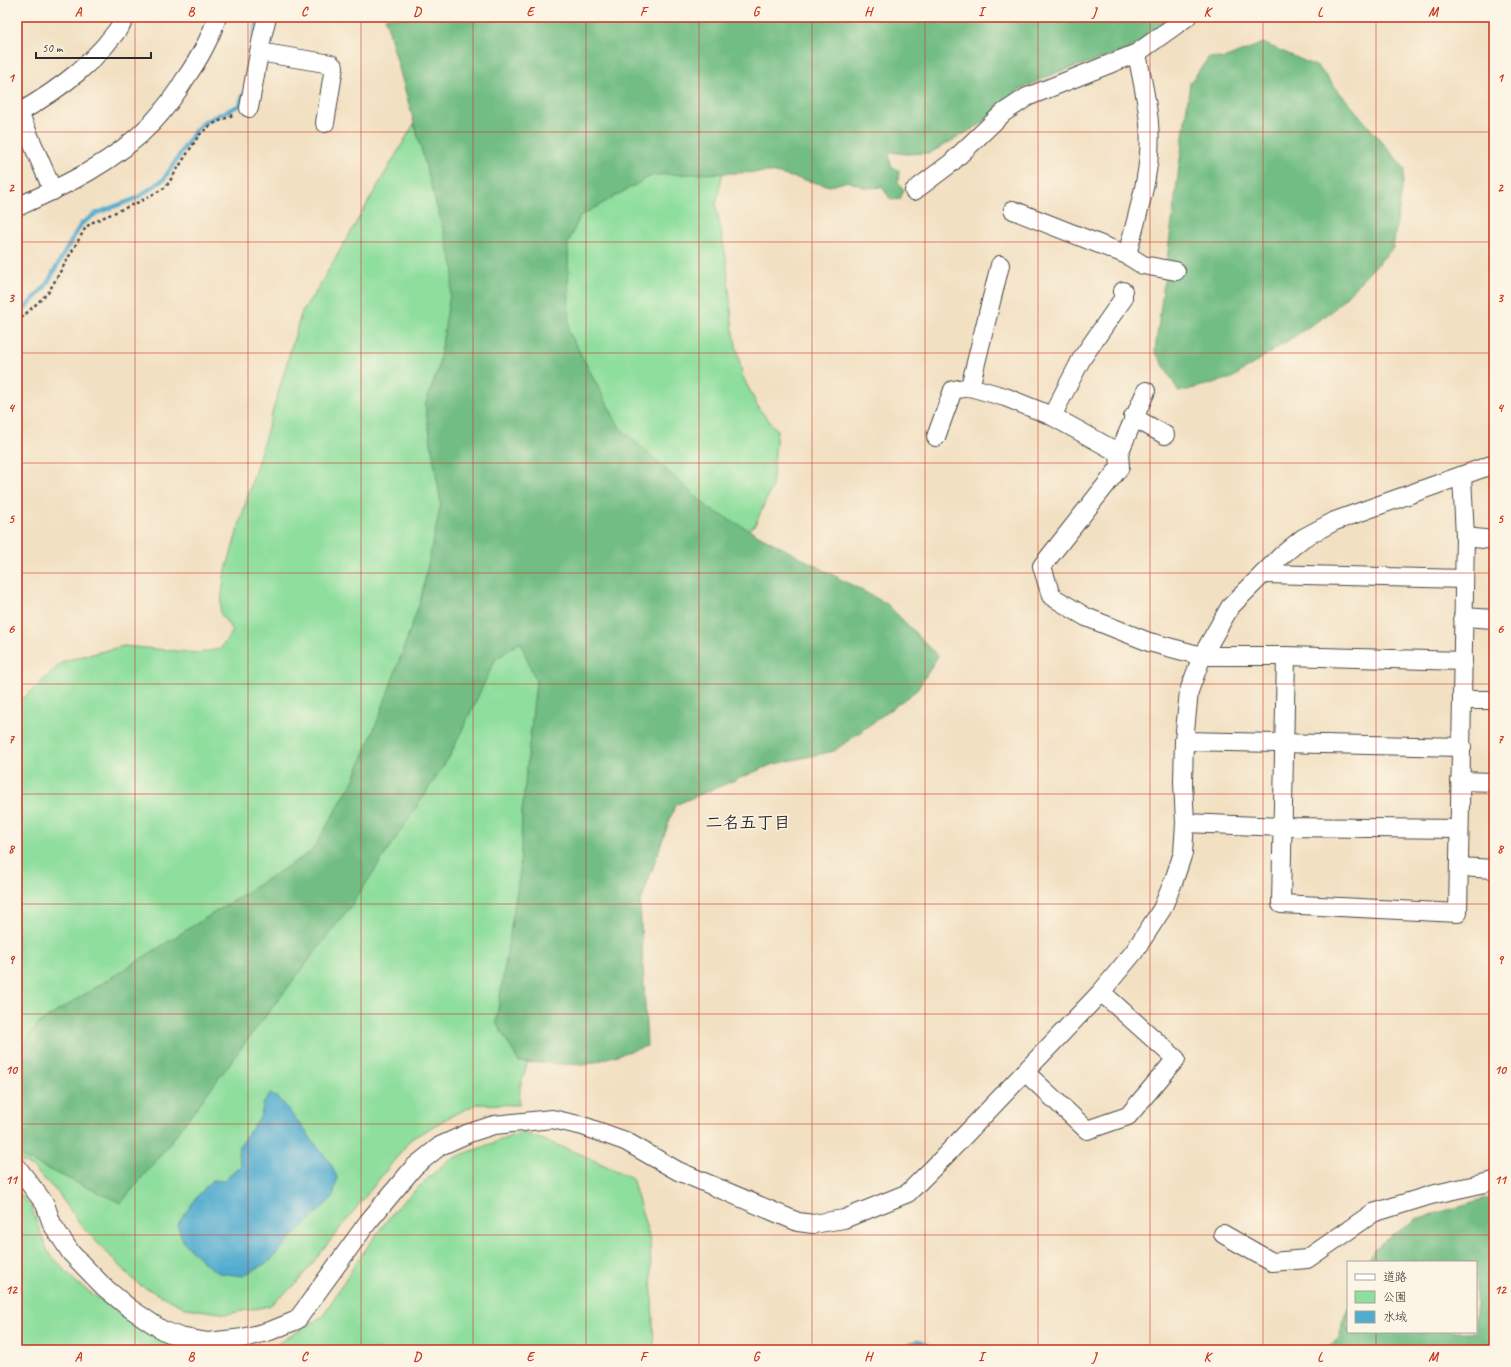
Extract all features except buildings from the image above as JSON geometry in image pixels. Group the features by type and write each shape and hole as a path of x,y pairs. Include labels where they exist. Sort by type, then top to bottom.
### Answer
{"street":[{"path":"53,191 18,111 53,92 73,78 107,45 126,17"},
{"path":"17,207 88,173 117,154 152,123 177,92 197,61 212,34 217,17"},
{"path":"248,108 267,17"},
{"path":"914,191 951,163 1003,113 1027,96 1136,53 1187,17"},
{"path":"259,52 331,64 334,67 325,123"},
{"path":"1127,255 1144,189 1149,146 1149,123 1136,53"},
{"path":"1013,210 1127,255 1143,265 1176,271"},
{"path":"970,387 1000,265"},
{"path":"1052,416 1082,358 1123,298 1123,291"},
{"path":"936,437 953,390 970,387 1005,397 1052,416 1119,453"},
{"path":"1146,391 1119,453 1120,467 1042,566 1051,596 1086,617 1149,642 1202,656 1286,656 1463,661"},
{"path":"1134,417 1165,435"},
{"path":"17,1167 45,1204 52,1224 71,1253 104,1287 128,1307 162,1330 180,1336 208,1342 243,1338 270,1331 297,1320 368,1222 414,1167 440,1146 469,1133 494,1125 552,1119 583,1126 625,1141 685,1174 798,1222 813,1224 844,1219 908,1193 1101,992 1134,952 1162,909 1183,853 1185,823 1183,782 1184,742 1189,691 1202,656 1230,607 1280,556 1304,538 1335,521 1494,464"},
{"path":"1286,656 1284,827 1281,904 1458,913 1465,537 1462,476"},
{"path":"1465,537 1494,540"},
{"path":"1263,574 1464,579"},
{"path":"1463,617 1494,619"},
{"path":"1462,700 1494,700"},
{"path":"1184,742 1462,747"},
{"path":"1460,781 1494,782"},
{"path":"1185,823 1284,827 1460,829"},
{"path":"1460,867 1494,869"},
{"path":"1025,1072 1087,1130 1128,1116 1176,1059 1101,992"},
{"path":"1223,1234 1272,1262 1307,1259 1373,1213 1431,1196 1494,1181"}],"path":[{"path":"17,322 48,293 86,227 93,222 141,201 166,187 199,135 211,125 248,108"}],"green space":[{"path":"385,17 1172,17 1132,48 1058,72 1017,91 981,124 930,153 906,154 889,152 891,167 899,170 898,182 904,190 900,199 891,200 882,187 866,188 848,181 830,186 771,172 653,175 580,216 568,243 569,332 620,428 710,509 887,604 938,656 917,690 834,751 771,765 675,805 640,904 647,1046 585,1065 519,1062 496,1022 520,871 522,812 536,681 520,642 495,660 450,756 353,903 167,1147 121,1203 17,1155 17,1054 39,1023 312,851 354,779 381,712 420,602 441,504 425,405 438,370 454,269"},
{"path":"1263,43 1318,67 1405,169 1393,248 1331,312 1232,378 1179,392 1155,351 1190,83 1209,57 1224,59"},
{"path":"446,69 732,129 716,205 726,258 733,331 743,377 759,409 777,430 772,487 755,525 724,544 534,1042 520,1087 519,1105 477,1104 451,1116 411,1139 296,1284 269,1306 227,1314 186,1308 138,1284 84,1229 58,1193 32,1167 17,1159 17,699 24,698 64,661 124,646 198,653 220,649 233,631 220,613 224,577 302,311 315,293"},
{"path":"522,1132 578,1153 632,1178 650,1240 654,1350 229,1350 274,1346 323,1316 355,1264 396,1208 448,1160"},
{"path":"17,1191 31,1206 48,1252 78,1284 151,1335 190,1350 17,1350"},
{"path":"1494,1197 1494,1350 1325,1350 1338,1340 1347,1310 1347,1333 1477,1333 1477,1261 1368,1261 1374,1249 1416,1219"}],"water":[{"path":"270,1094 280,1099 331,1164 337,1178 333,1197 270,1261 243,1276 219,1273 209,1267 184,1243 177,1225 197,1197 212,1180 224,1181 241,1165 238,1154 239,1146 261,1116 263,1104"},
{"path":"918,1339 938,1350 905,1350 906,1345"}],"waterway":[{"path":"253,37 258,17"},
{"path":"17,314 23,310 45,287 81,224 97,213 137,198 164,179 195,131 204,122 240,105 243,95"}],"district":[{"name":"二名五丁目","path":"748,822"}]}
